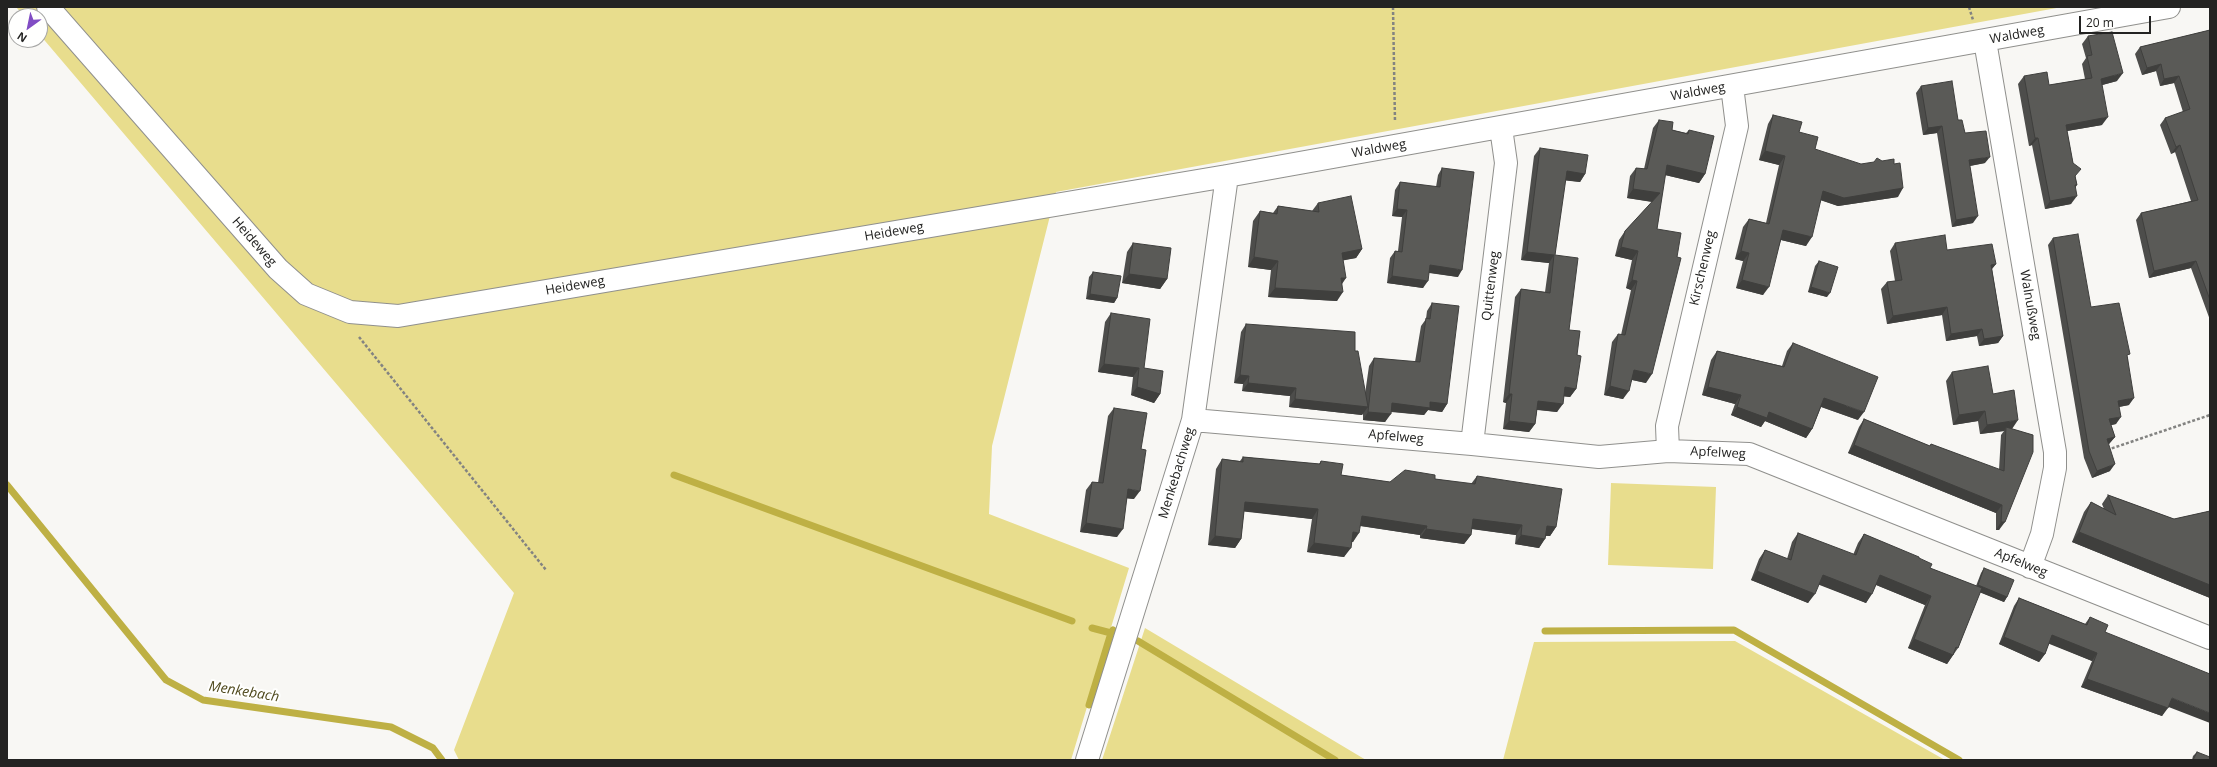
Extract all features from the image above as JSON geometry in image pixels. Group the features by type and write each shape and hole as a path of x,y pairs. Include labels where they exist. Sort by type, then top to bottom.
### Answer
{"street":[{"name":"Heideweg","path":"48,7 278,269 306,294 350,312 398,316 1226,176"},
{"name":"Waldweg","path":"1226,176 1395,145 1501,128 2169,7"},
{"name":"Walnußweg","path":"1985,41 2055,452 2055,468 2042,534 2030,567"},
{"name":"Kirschenweg","path":"1668,451 1667,426 1737,126 1732,86"},
{"name":"Quittenweg","path":"1472,444 1506,163 1501,128"},
{"name":"Menkebachweg","path":"1087,760 1193,420 1226,176"},
{"name":"Apfelweg","path":"1193,420 1472,444 1599,457 1668,451 1749,454 2210,638"}],"path":[{"path":"1393,7 1395,145"},
{"path":"350,312 357,333 546,570"},
{"path":"2100,453 2210,415"}],"shaded area":[{"path":"16,7 2062,7 1056,192 992,446 989,514 1129,568 1071,760 459,760 454,750 514,593 48,44 48,8"},
{"path":"1611,483 1716,487 1713,569 1608,565"},
{"path":"1145,628 1366,760 1102,760"},
{"path":"1735,641 1945,760 1503,760 1534,642"}],"building":[{"path":"2210,30 2210,300 2196,261 2154,271 2141,213 2198,200 2180,145 2176,147 2165,118 2190,109 2179,76 2164,79 2161,64 2147,68 2140,47"},
{"path":"2112,32 2123,73 2101,79 2108,117 2066,125 2073,163 2081,169 2075,176 2077,196 2050,201 2038,138 2035,138 2024,76 2047,72 2049,85 2092,78 2087,56 2092,55 2088,36"},
{"path":"1952,81 1958,120 1962,120 1965,133 1986,131 1990,157 1969,160 1978,216 1956,220 1942,126 1928,128 1921,86"},
{"path":"1773,115 1802,122 1799,132 1818,137 1815,149 1861,164 1874,162 1877,158 1882,161 1894,159 1894,164 1900,163 1903,188 1844,198 1823,191 1812,237 1783,230 1769,287 1742,280 1749,253 1741,251 1749,219 1769,224 1785,156 1765,151"},
{"path":"1659,120 1673,122 1672,130 1688,134 1689,130 1714,136 1705,174 1667,165 1657,229 1681,233 1677,257 1681,258 1652,374 1634,370 1629,391 1610,386 1618,334 1625,335 1637,281 1632,280 1638,251 1621,247 1625,231 1660,193 1633,189 1636,168 1647,169"},
{"path":"1540,148 1588,155 1585,174 1567,171 1555,255 1578,258 1569,330 1580,331 1577,355 1581,356 1576,389 1565,387 1563,404 1538,401 1535,424 1509,421 1512,394 1509,394 1521,289 1550,293 1554,255 1527,252"},
{"path":"1442,168 1474,172 1462,270 1430,265 1428,281 1392,276 1395,251 1402,252 1407,210 1397,209 1400,182 1440,187"},
{"path":"1351,196 1362,249 1342,253 1346,278 1341,278 1343,292 1275,288 1278,261 1254,257 1260,211 1277,214 1278,206 1319,212 1318,203"},
{"path":"2078,234 2091,307 2119,303 2130,354 2127,355 2134,398 2118,401 2121,417 2109,419 2115,437 2107,439 2115,464 2097,471 2089,451 2053,238"},
{"path":"1945,235 1947,250 1992,244 1996,264 1991,265 2003,336 1984,339 1982,329 1951,334 1947,307 1893,316 1887,282 1902,280 1895,243"},
{"path":"1133,243 1171,248 1167,279 1129,274"},
{"path":"1819,261 1838,267 1830,293 1811,287"},
{"path":"1093,272 1121,276 1117,298 1090,294"},
{"path":"1432,303 1459,306 1447,404 1430,402 1430,408 1392,403 1391,414 1368,412 1374,358 1420,362 1426,318 1430,319"},
{"path":"1111,313 1150,319 1144,368 1163,371 1160,394 1137,387 1139,368 1104,364"},
{"path":"1246,324 1355,332 1355,351 1358,351 1368,407 1295,399 1296,388 1248,383 1249,376 1240,375"},
{"path":"1793,343 1878,377 1864,412 1824,398 1812,429 1769,412 1767,418 1737,407 1741,395 1708,387 1717,351 1784,367"},
{"path":"1988,366 1993,394 2014,390 2018,420 1987,425 1985,411 1959,415 1952,372"},
{"path":"1114,408 1147,413 1141,449 1146,450 1140,491 1128,489 1123,529 1086,523 1092,482 1103,483"},
{"path":"1864,419 1930,446 1931,444 2004,471 2006,427 2033,435 2033,452 2005,522 2001,522 2002,505 1854,445"},
{"path":"1243,457 1320,464 1321,461 1343,464 1341,475 1390,482 1405,470 1435,475 1435,479 1475,484 1477,476 1562,489 1556,527 1547,526 1545,539 1521,535 1522,525 1473,519 1471,535 1426,529 1427,526 1362,516 1359,533 1353,532 1351,548 1314,543 1318,509 1245,502 1241,539 1215,536 1222,459 1243,462"},
{"path":"2108,495 2174,519 2210,511 2210,585 2079,532 2091,502 2116,515"},
{"path":"1798,533 1856,555 1864,534 1919,557 1932,564 1930,568 1982,588 1958,648 1956,647 1953,655 1914,639 1931,596 1880,575 1872,594 1823,575 1815,594 1757,571 1765,550 1791,560"},
{"path":"1984,568 2014,580 2007,597 1978,585"},
{"path":"2019,598 2087,625 2090,617 2108,625 2105,632 2210,674 2210,713 2172,698 2168,708 2087,679 2097,653 2052,635 2045,654 2004,637"},
{"path":"2197,752 2210,757 2210,760 2193,760"}],"waterway":[{"path":"674,475 1072,621"},
{"name":"Menkebach","path":"7,485 166,680 203,700 391,727 433,748 442,760"},
{"path":"1092,628 1111,633 1113,630"},
{"path":"1545,631 1734,630 1959,760"},
{"path":"1089,705 1111,633"},
{"path":"1138,641 1335,760"}]}
